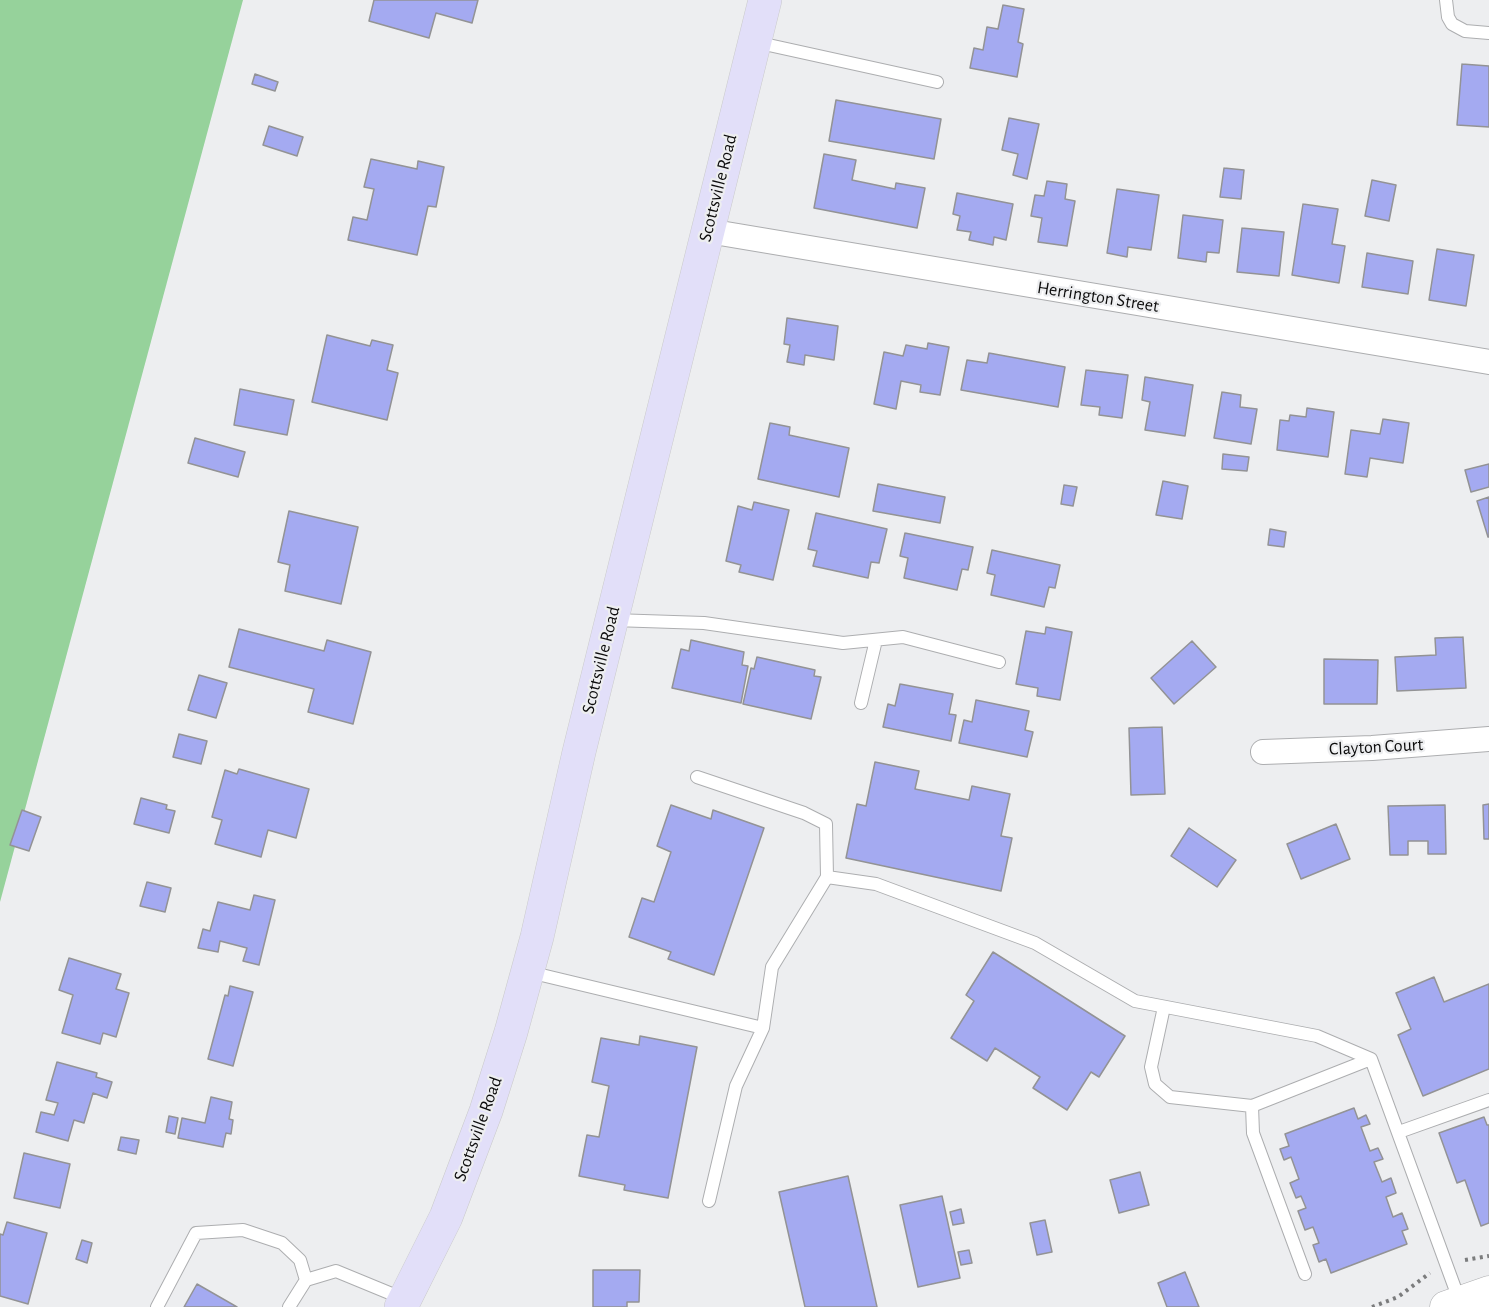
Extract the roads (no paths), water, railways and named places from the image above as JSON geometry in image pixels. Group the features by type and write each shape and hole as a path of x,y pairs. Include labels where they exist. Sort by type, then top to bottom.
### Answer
{"main road":[{"name":"Scottsville Road","path":"403,1303 446,1217 486,1111 528,972 611,620 765,0"}],"street":[{"name":"Herrington Street","path":"708,231 1489,362"},
{"name":"Clayton Court","path":"1263,752 1372,748 1489,739"},
{"path":"1456,1305 1489,1292"}],"lane":[{"path":"1446,0 1448,17 1452,24 1465,31 1489,33"},
{"path":"754,42 937,82"},
{"path":"611,620 704,623 843,642 903,637 999,662"},
{"path":"861,703 876,640"},
{"path":"697,777 804,813 826,824 828,877 772,966 763,1028 736,1086 709,1201"},
{"path":"828,877 876,884 1035,943 1135,1001 1317,1036 1371,1059 1399,1132 1456,1305"},
{"path":"528,972 763,1028"},
{"path":"1164,1007 1151,1067 1155,1084 1170,1096 1252,1106 1371,1059"},
{"path":"1399,1132 1489,1100"},
{"path":"1252,1106 1252,1133 1305,1274"},
{"path":"157,1307 196,1233 243,1230 282,1243 300,1260 306,1280"},
{"path":"289,1307 306,1280 336,1271 403,1303"}]}
